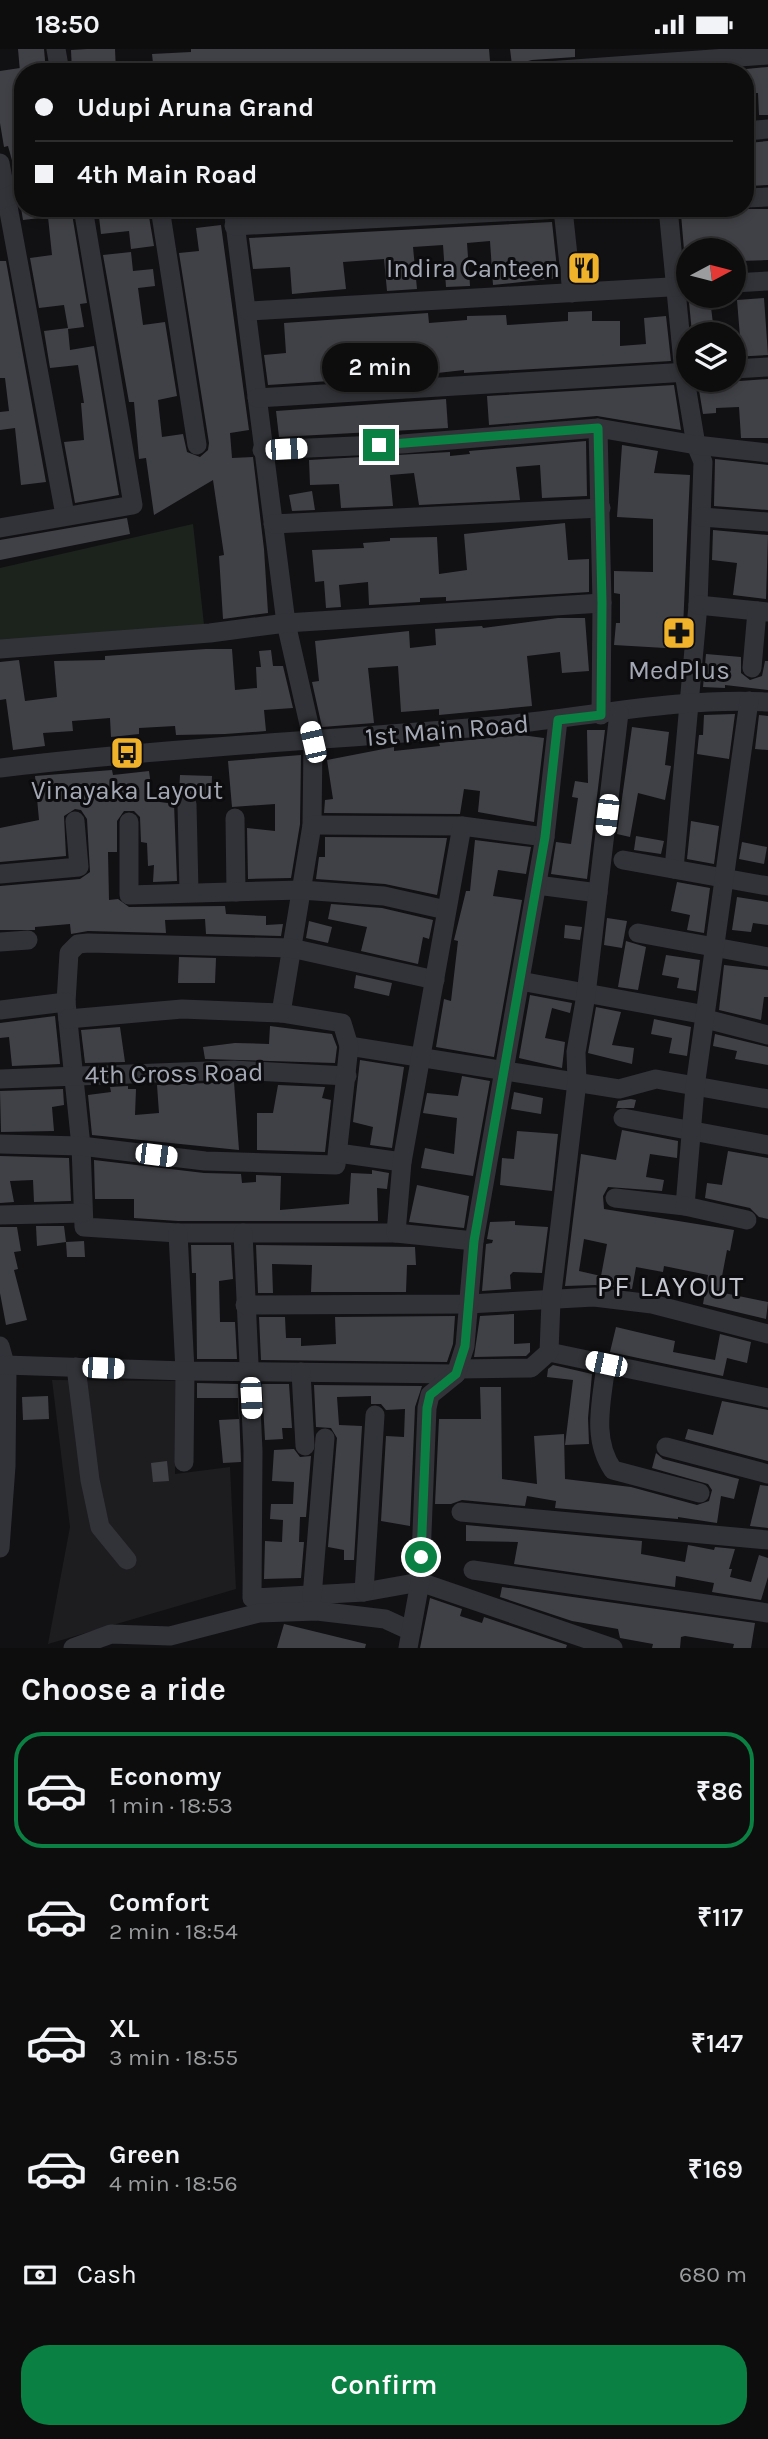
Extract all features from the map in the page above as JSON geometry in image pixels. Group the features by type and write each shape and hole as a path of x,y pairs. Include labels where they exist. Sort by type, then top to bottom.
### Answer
{"street":[{"path":"630,63 768,55"},
{"path":"0,163 9,196 65,515"},
{"path":"1,524 133,505 85,217"},
{"path":"161,217 197,445"},
{"path":"233,217 248,311 262,450 286,624 313,742 312,825 281,1013"},
{"path":"565,217 572,293"},
{"path":"670,217 676,253"},
{"path":"746,282 768,281"},
{"path":"248,311 676,287"},
{"path":"746,368 768,367"},
{"path":"257,398 676,373"},
{"path":"674,869 698,605 702,517 702,462 696,445 689,392"},
{"path":"262,450 402,444 598,428 696,445 768,453"},
{"path":"550,1352 551,1301 577,1081 576,1052 598,893 610,714 602,603 598,428"},
{"path":"273,524 601,508"},
{"path":"702,517 768,522"},
{"path":"0,649 286,624 602,603"},
{"path":"698,605 763,611 752,668"},
{"path":"685,1206 695,1087 725,878 758,701"},
{"name":"1st Main Road","path":"0,768 127,753 313,742 558,720 688,703 758,701"},
{"path":"409,1640 420,1582 427,1408 430,1395 458,1371 474,1241 545,837 558,720"},
{"path":"187,804 189,892"},
{"path":"235,818 236,892"},
{"path":"0,874 79,867 75,821"},
{"path":"129,822 129,895 301,890 384,895 446,910"},
{"path":"312,825 462,826 545,837"},
{"path":"396,1233 402,1162 462,826"},
{"path":"623,860 768,886"},
{"path":"537,885 598,893"},
{"path":"638,933 768,957"},
{"path":"0,942 28,940"},
{"path":"435,980 291,949 199,944 78,944 69,953 67,1010 81,1146 84,1227 178,1233 396,1233 474,1241"},
{"path":"520,981 706,1017 768,1035"},
{"path":"0,1010 182,1009 281,1013 342,1023 349,1046 336,1165 205,1161 81,1146 0,1144"},
{"path":"349,1046 422,1060 619,1089 656,1079 768,1099"},
{"name":"4th Cross Road","path":"0,1079 234,1070 347,1076"},
{"path":"623,1118 768,1145"},
{"path":"338,1153 402,1162"},
{"path":"615,1198 685,1206 747,1220"},
{"path":"0,1215 83,1213"},
{"path":"178,1233 185,1371 184,1462"},
{"path":"243,1233 253,1451 252,1598 312,1597 365,1592 420,1582 613,1648"},
{"path":"245,1305 468,1304 594,1297 629,1300 768,1334"},
{"path":"550,1352 768,1398"},
{"path":"0,1548 3,1466 2,1357 76,1367 301,1373 531,1367 550,1352"},
{"path":"606,1364 599,1434 602,1453 613,1470 700,1493"},
{"path":"76,1367 90,1480 100,1527 127,1560"},
{"path":"301,1373 305,1445"},
{"path":"365,1592 375,1415"},
{"path":"312,1597 325,1438"},
{"path":"666,1447 768,1474"},
{"path":"461,1512 768,1540"},
{"path":"473,1570 768,1613"},
{"path":"73,1648 111,1634 170,1636 259,1613 317,1611 385,1619 409,1640"}],"shaded area":[{"path":"193,524 204,625 0,642 0,568"},
{"path":"52,1380 176,1381 175,1474 230,1467 236,1589 48,1644 70,1527"}],"building":[{"path":"18,49 44,49 45,63 19,63"},
{"path":"115,49 116,63 72,63 71,50"},
{"path":"191,49 489,49 490,61 153,63 152,54 191,52"},
{"path":"510,49 575,49 575,57 512,63"},
{"path":"768,67 768,115 759,115 758,93 754,93 754,68"},
{"path":"14,69 13,164 8,146 4,147 0,123 0,71"},
{"path":"768,141 768,185 754,186 754,142"},
{"path":"754,209 768,209 768,260 746,261 746,238 683,238 681,217 754,217"},
{"path":"22,217 48,217 23,220"},
{"path":"48,217 73,217 87,303 80,304 84,327 68,329 70,350 94,346 119,495 75,503 64,442 84,440 81,403 84,403 78,365 50,368 44,331 68,328 64,305 39,308 30,258 52,255"},
{"path":"99,217 149,217 154,246 131,249 129,231 101,234"},
{"path":"552,222 558,278 493,285 490,241 467,243 470,286 446,287 443,245 413,247 417,289 387,291 384,259 343,262 346,289 292,294 290,267 253,269 249,238"},
{"path":"221,225 249,430 230,433 232,458 253,457 264,549 268,613 223,619 219,556 224,555 213,480 154,515 146,458 139,459 134,402 129,402 103,255 131,252 133,271 153,269 155,286 138,288 143,325 165,322 177,396 158,400 162,437 183,434 187,452 200,457 208,450 209,443 179,253 199,251 196,228"},
{"path":"591,259 593,274 582,275 581,260"},
{"path":"0,261 6,261 46,482 21,485 15,428 0,430 0,412 9,411 5,378 0,378"},
{"path":"764,298 768,355 746,356 746,322 739,322 738,308 746,308 746,299"},
{"path":"690,308 711,308 713,322 691,322"},
{"path":"592,311 592,321 620,321 620,346 646,344 644,318 666,316 671,361 464,373 464,370 402,377 399,346 343,350 345,380 268,385 264,355 286,353 284,323 428,313 429,323 467,320 467,316 506,315 507,325 568,321 568,312"},
{"path":"768,379 768,438 741,438 739,407 716,408 716,413 703,414 699,392 746,392 746,381"},
{"path":"674,385 681,430 597,416 489,425 487,396"},
{"path":"446,399 448,428 279,437 276,411"},
{"path":"586,441 587,496 542,498 540,465 516,467 520,500 419,505 414,473 390,475 393,506 341,508 339,484 310,485 309,460 450,452 450,456 470,454 469,451"},
{"path":"622,445 658,451 654,473 690,475 682,649 614,645 616,623 620,623 620,594 614,593 614,571 653,572 653,519 617,517"},
{"path":"715,459 768,465 768,510 714,506"},
{"path":"312,491 315,510 292,511 289,495"},
{"path":"127,518 130,534 0,560 0,540"},
{"path":"565,523 568,560 589,559 589,592 446,601 446,597 420,598 420,602 369,605 368,582 339,585 341,607 326,608 324,581 315,582 312,550 364,548 363,543 390,541 390,538 437,537 439,574 467,570 464,534"},
{"path":"713,530 768,535 766,599 733,595 737,563 712,560"},
{"path":"558,618 585,618 589,671 562,673 560,652 527,656 532,706 439,715 439,709 401,712 398,666 368,668 374,723 322,727 312,682 319,681 315,641 409,631 410,648 436,645 435,629 483,628"},
{"path":"232,649 235,690 257,688 256,667 261,667 259,651 271,650 273,666 283,666 293,708 264,710 266,731 225,734 176,735 175,726 139,728 139,734 111,737 110,718 72,721 73,731 43,733 45,746 13,750 6,699 0,700 0,662 19,660 25,701 57,697 54,661 105,660 105,656"},
{"path":"706,654 741,657 741,673 750,680 762,676 765,661 768,661 768,690 725,685 725,688 703,687"},
{"path":"735,714 729,759 697,754 699,735 703,735 704,715"},
{"path":"759,715 768,716 768,750 755,749"},
{"path":"632,727 669,732 665,765 671,766 665,800 638,793 630,837 617,834"},
{"path":"587,730 605,730 587,879 551,874 556,842 571,844 578,798 572,797 575,781 588,783"},
{"path":"521,735 544,738 534,822 478,812 480,791 464,789 460,814 324,813 325,800 333,799 327,760 394,747 394,751 440,746 439,743"},
{"path":"301,755 300,824 291,878 248,879 247,828 275,831 275,804 232,807 228,761"},
{"path":"112,770 113,775 149,771 153,801 174,804 177,881 153,882 154,865 148,866 147,843 141,842 140,817 134,811 124,811 117,821 117,852 108,852 109,900 118,899 129,907 225,906 226,914 266,916 266,925 283,924 281,936 206,934 205,919 165,920 166,933 88,931 71,934 70,924 35,927 35,930 0,930 0,886 80,879 90,872 87,819 81,810 75,809 64,816 66,856 0,862 0,828 39,820 35,776"},
{"path":"180,775 212,776 211,798 198,798 187,792 179,795"},
{"path":"691,821 719,826 714,864 687,859"},
{"path":"636,836 664,841 661,854 634,850"},
{"path":"325,837 447,838 437,895 385,884 316,879 319,857 325,857"},
{"path":"475,840 531,847 526,874 498,870 493,896 522,900 494,1057 436,1047 444,999 451,1001 458,941 454,940 466,891 470,891"},
{"path":"742,842 767,847 764,864 739,859"},
{"path":"677,882 710,888 704,933 687,930 690,915 671,911"},
{"path":"737,897 768,902 768,925 753,923 751,932 732,930"},
{"path":"331,904 382,908 433,920 429,939 423,937 418,964 361,951 367,927 328,919"},
{"path":"607,918 627,921 622,948 604,945"},
{"path":"309,921 332,927 328,943 306,938"},
{"path":"565,925 582,927 580,940 564,938"},
{"path":"626,941 646,947 638,990 618,987"},
{"path":"666,955 700,960 696,991 677,988 679,978 662,975"},
{"path":"179,957 216,958 215,983 178,983"},
{"path":"724,965 768,970 768,997 764,997 761,1020 719,1010"},
{"path":"356,975 392,983 389,996 354,988"},
{"path":"530,995 572,1003 570,1013 552,1008 545,1038 565,1042 562,1068 519,1058"},
{"path":"596,1007 621,1012 612,1045 634,1048 632,1064 588,1053"},
{"path":"55,1016 60,1064 12,1066 9,1037 0,1038 0,1023"},
{"path":"654,1019 691,1027 687,1056 669,1053 672,1038 651,1034"},
{"path":"270,1026 332,1034 337,1047 335,1063 205,1059 203,1047 235,1043 269,1044"},
{"path":"120,1027 125,1062 85,1063 81,1030"},
{"path":"715,1034 768,1047 768,1065 735,1059 737,1051 713,1046"},
{"path":"360,1060 404,1067 392,1148 370,1145 373,1127 353,1122"},
{"path":"462,1076 490,1081 473,1176 421,1168 425,1148 454,1154 457,1118 423,1113 427,1093 458,1096"},
{"path":"234,1082 239,1150 92,1135 88,1095 111,1092 110,1087 128,1086 128,1089 136,1089 135,1115 159,1113 157,1085"},
{"path":"278,1085 325,1087 322,1098 331,1100 325,1152 257,1150 257,1113 273,1113"},
{"path":"63,1089 64,1105 52,1107 54,1131 1,1132 0,1091"},
{"path":"514,1092 543,1098 541,1114 511,1109"},
{"path":"636,1100 634,1108 616,1108 618,1101"},
{"path":"622,1130 678,1141 677,1158 650,1154 646,1177 664,1180 662,1191 608,1187 603,1196 604,1209 734,1230 730,1251 727,1250 719,1292 768,1302 766,1319 703,1304 708,1275 664,1266 663,1272 636,1267 632,1289 595,1285 565,1286 581,1154 616,1160","holes":["584,1239 607,1244 601,1276 579,1271"]},
{"path":"517,1131 558,1134 552,1191 500,1185 502,1158 514,1159"},
{"path":"728,1151 768,1158 768,1219 759,1217 750,1208 705,1198 707,1183 722,1185"},
{"path":"0,1156 69,1158 71,1201 34,1202 33,1180 10,1181 14,1202 0,1203"},
{"path":"94,1160 204,1173 241,1174 242,1183 256,1182 256,1175 281,1176 280,1210 349,1204 351,1173 372,1174 372,1170 389,1173 387,1189 377,1188 378,1221 178,1221 134,1218 134,1199 95,1199"},
{"path":"417,1185 469,1196 464,1228 409,1222"},
{"path":"515,1221 515,1225 548,1227 542,1273 513,1272 510,1275 511,1289 482,1291 486,1244 492,1243 493,1240 487,1239 490,1222"},
{"path":"36,1226 64,1226 66,1242 37,1246"},
{"path":"0,1227 17,1227 21,1251 14,1252 18,1269 14,1270 27,1320 6,1325 0,1293"},
{"path":"84,1241 85,1257 67,1257 66,1242"},
{"path":"191,1245 231,1245 233,1279 219,1281 220,1322 235,1322 237,1359 197,1359 196,1273 192,1273"},
{"path":"256,1245 415,1247 416,1265 407,1265 406,1292 311,1292 312,1265 272,1264 273,1293 258,1293"},
{"path":"514,1314 514,1344 530,1343 530,1352 526,1356 474,1357 480,1316"},
{"path":"455,1316 453,1344 447,1362 261,1360 259,1317 285,1317 286,1338 301,1338 301,1346 336,1344 335,1317"},
{"path":"616,1327 675,1341 673,1352 715,1360 720,1334 751,1342 747,1363 727,1358 723,1376 610,1352"},
{"path":"553,1365 592,1374 588,1418 589,1444 565,1445 573,1380 547,1377 548,1369"},
{"path":"197,1383 238,1384 241,1462 223,1463 219,1420 239,1419 238,1398 197,1398"},
{"path":"262,1384 289,1384 292,1428 282,1428 283,1439 265,1440"},
{"path":"314,1385 422,1386 415,1407 410,1526 381,1521 386,1436 404,1437 405,1409 386,1410 381,1404 371,1404 371,1396 337,1397 339,1425 362,1426 354,1560 344,1560 344,1550 328,1547 337,1438 331,1428 316,1427"},
{"path":"480,1387 501,1387 502,1479 537,1484 534,1436 564,1434 565,1479 631,1487 697,1505 709,1501 712,1490 708,1484 652,1468 656,1453 663,1459 739,1479 734,1499 721,1496 717,1523 678,1517 555,1508 556,1501 527,1496 525,1506 462,1500 451,1504 435,1504 439,1419 481,1419"},
{"path":"48,1396 49,1419 23,1420 22,1397"},
{"path":"722,1401 768,1410 768,1461 685,1439 688,1429 713,1435"},
{"path":"294,1449 300,1457 311,1456 306,1517 300,1517 299,1542 304,1542 301,1578 264,1579 265,1541 282,1542 283,1520 270,1519 271,1504 293,1504 294,1482 272,1481 274,1450"},
{"path":"167,1461 169,1481 153,1482 151,1463"},
{"path":"760,1485 768,1486 768,1528 750,1526"},
{"path":"466,1525 642,1541 641,1554 685,1562 688,1545 714,1550 715,1547 735,1549 729,1569 732,1569 730,1577 751,1582 759,1555 768,1558 768,1577 761,1600 712,1592 714,1583 676,1576 675,1587 514,1564 518,1542 466,1541"},
{"path":"502,1587 755,1623 751,1648 733,1648 734,1644 685,1636 681,1637 680,1648 652,1648 653,1644 620,1638 618,1629 572,1621 500,1597"},
{"path":"430,1598 462,1609 460,1616 482,1623 484,1617 567,1645 566,1648 420,1648"},
{"path":"284,1624 366,1644 365,1648 277,1648"}],"place":[{"name":"Indira Canteen","path":"584,268"},
{"name":"MedPlus","path":"679,633"},
{"name":"Vinayaka Layout","path":"127,753"}],"district":[{"name":"PF LAYOUT","path":"671,1286"}],"route":[{"path":"379,445 598,428 602,603 601,715 558,720 545,837 474,1241 465,1346 456,1374 430,1395 427,1408 421,1557"}]}
